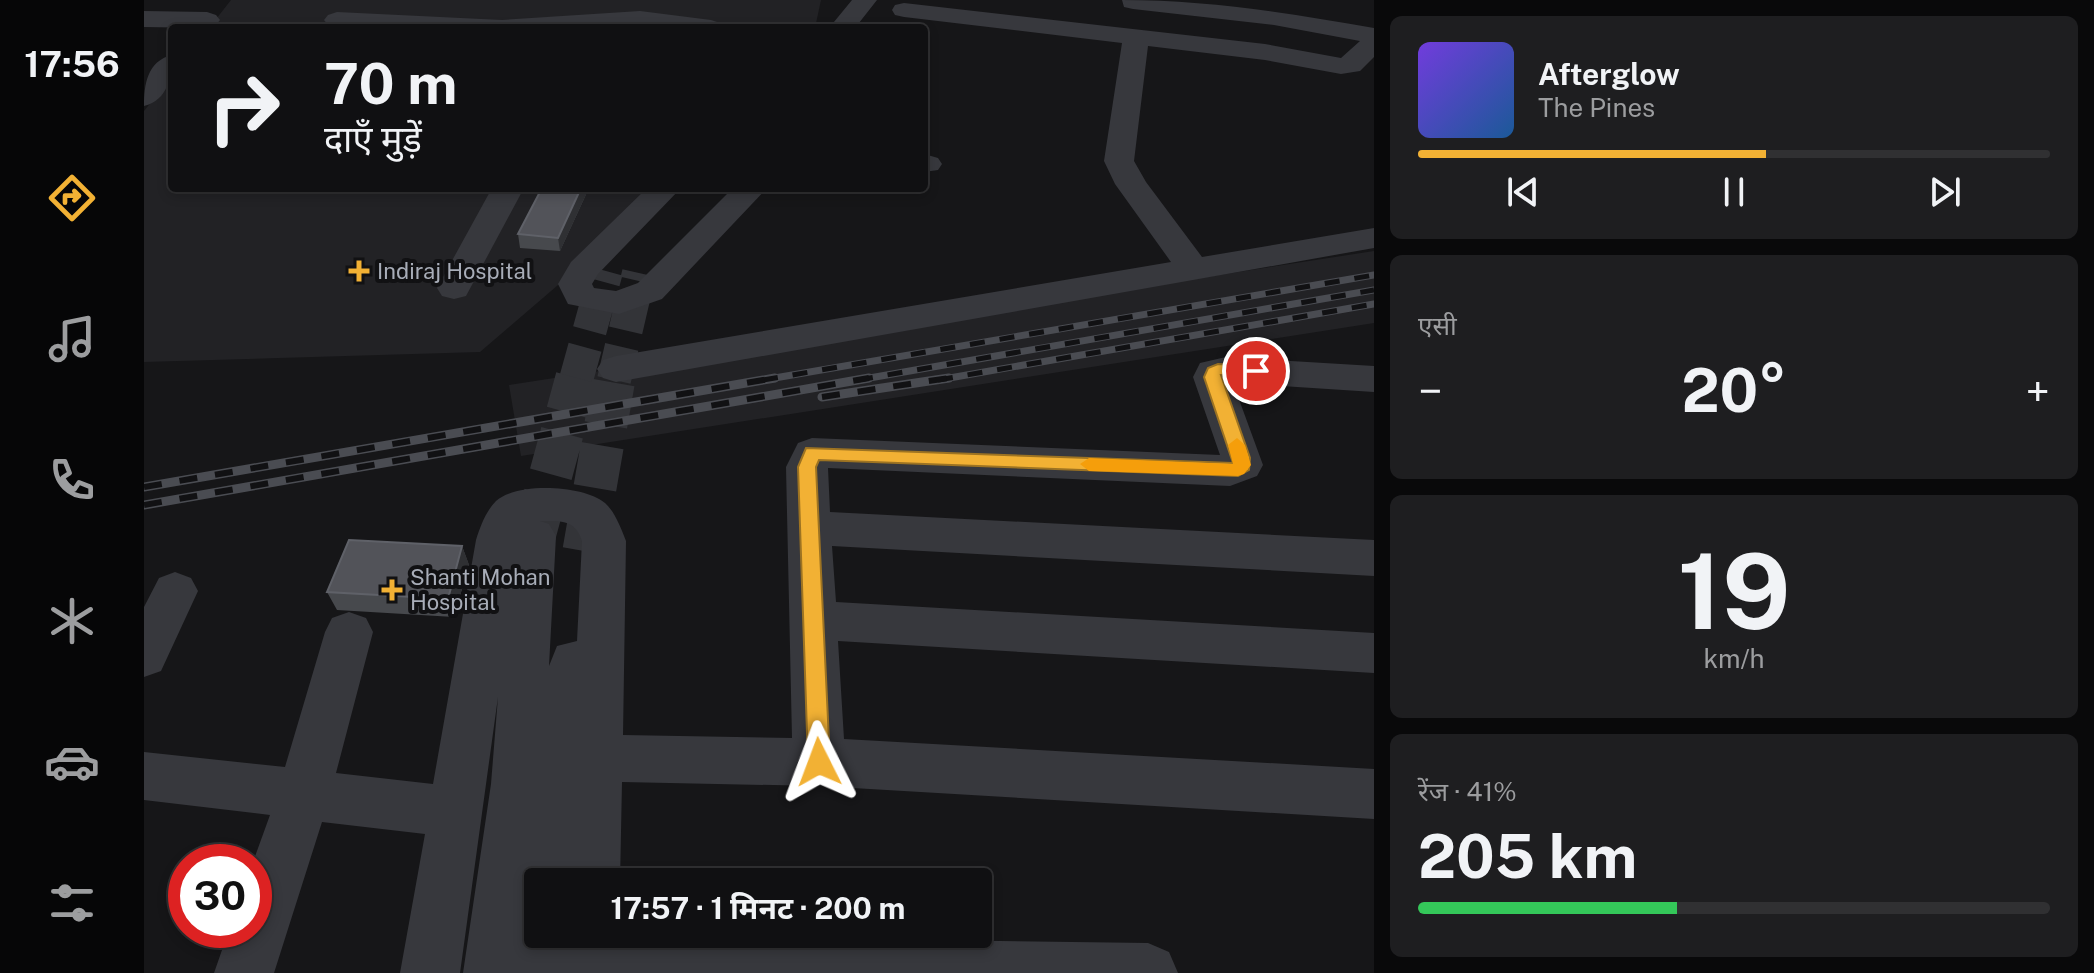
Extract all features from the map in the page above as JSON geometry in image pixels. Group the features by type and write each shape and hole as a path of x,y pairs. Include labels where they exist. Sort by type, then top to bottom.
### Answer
{"street":[{"path":"829,24 844,0"},
{"path":"845,24 865,0"},
{"path":"875,24 898,10 1265,52 1341,66 1351,65 1374,39 1274,18 1133,2"},
{"path":"177,24 210,16"},
{"path":"596,24 654,18 688,24"},
{"path":"337,20 420,24"},
{"path":"148,31 168,26"},
{"path":"1136,37 1119,161 1131,184 1193,269"},
{"path":"144,98 168,68"},
{"path":"454,288 506,192"},
{"path":"646,192 583,269 575,284 580,296 619,303 650,291 747,192"},
{"path":"606,271 647,192"},
{"path":"639,273 721,192"},
{"path":"616,369 1374,238"},
{"path":"819,762 807,467 812,453 1238,470 1242,465 1241,458 1212,377 1213,372 1226,370 1374,379"},
{"path":"430,973 498,540 510,513 523,506 571,505 582,508 599,526 605,569 593,868"},
{"path":"810,528 1374,558"},
{"path":"493,973 515,797 534,536"},
{"path":"560,868 583,552"},
{"path":"144,656 175,591"},
{"path":"812,620 1374,653"},
{"path":"244,973 303,796 349,632"},
{"path":"597,758 819,762 1374,794"},
{"path":"144,776 455,812"},
{"path":"575,953 925,971 1148,973"}],"shaded area":[{"path":"231,0 821,0 816,24 212,24"},
{"name":"Indiraj Hospital","path":"168,81 168,192 666,192 480,352 144,362 144,111"},
{"path":"1374,251 1374,323 521,456 509,385"}],"building":[{"path":"540,192 579,192 558,238 518,234"},
{"path":"349,540 462,546 448,599 327,592"}],"tunnel":[{"path":"576,380 606,271"},
{"path":"614,380 639,273"},
{"path":"534,536 577,378"},
{"path":"584,551 614,378"}],"railway":[{"path":"763,380 1374,275"},
{"path":"858,380 1374,290"},
{"path":"938,380 1374,304"},
{"path":"144,487 775,378"},
{"path":"144,505 869,378"},
{"path":"822,397 949,378"}],"slow traffic":[{"path":"1089,464 1238,470 1242,465 1237,445"}],"place":[{"name":"Indiraj Hospital","path":"359,271"},
{"name":"Shanti Mohan Hospital","path":"392,590"}],"route":[{"path":"819,762 807,467 812,453 823,451 1238,470 1242,465 1241,458 1212,377 1213,372 1218,370 1256,371"}]}
